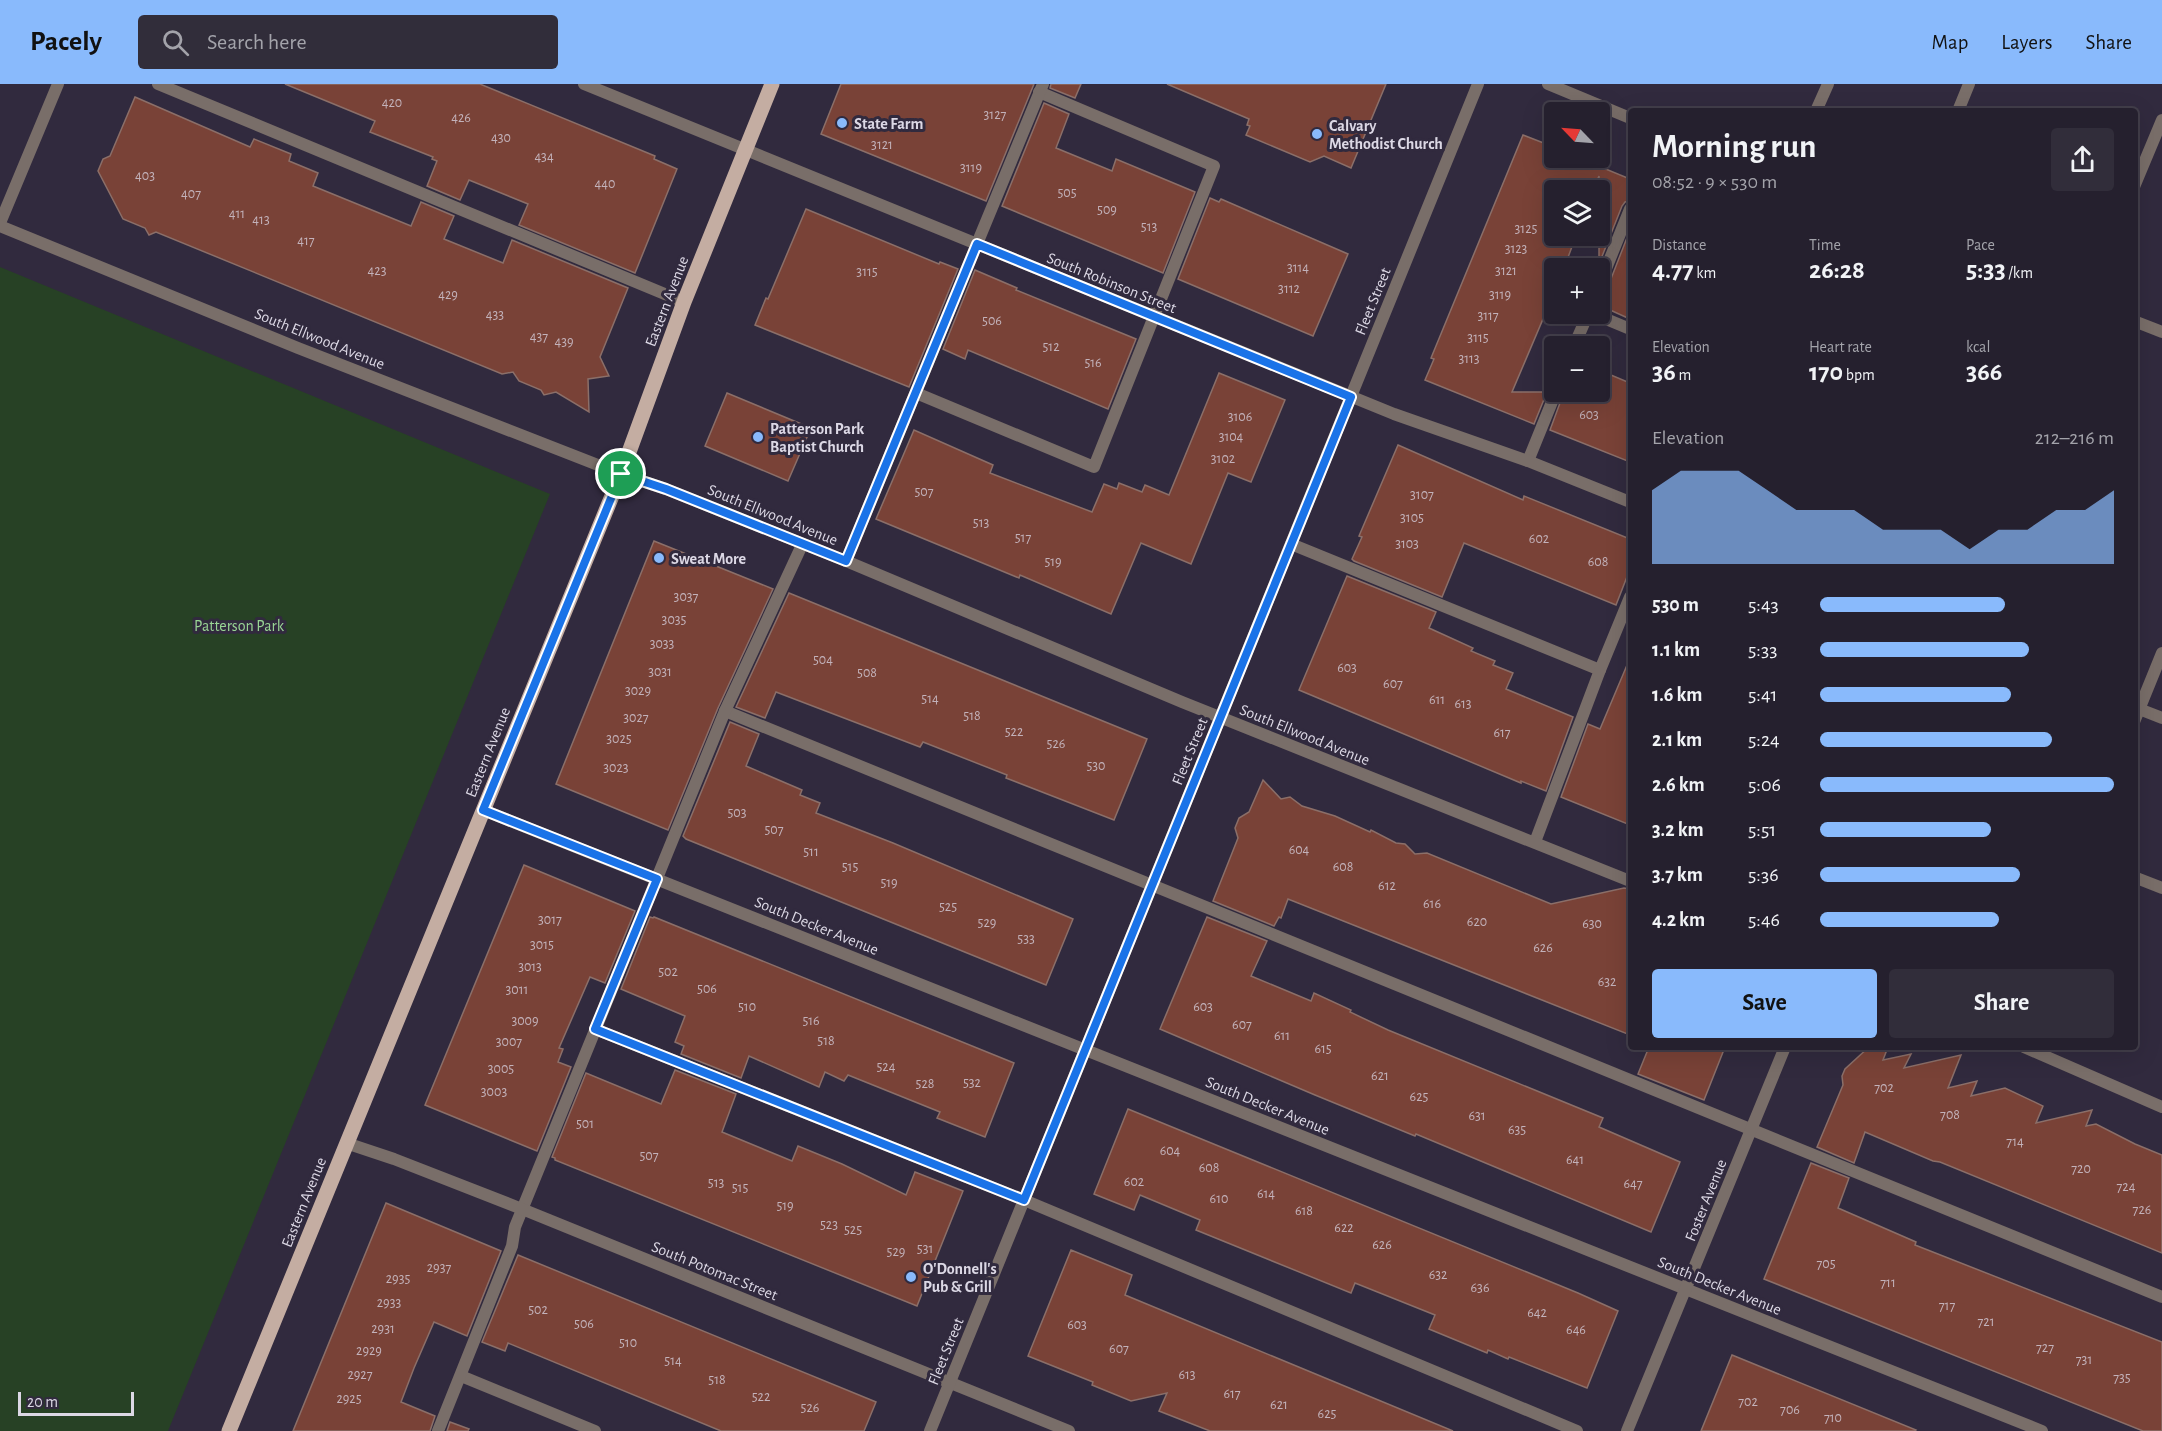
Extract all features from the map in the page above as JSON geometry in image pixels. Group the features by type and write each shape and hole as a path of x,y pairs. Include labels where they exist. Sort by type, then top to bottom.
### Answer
{"main road":[{"name":"Eastern Avenue","path":"229,1431 621,474 684,302 772,84"}],"street":[{"path":"0,224 57,84"},
{"path":"158,84 684,302"},
{"name":"South Robinson Street","path":"584,84 1351,397 1528,461 1628,501"},
{"name":"Fleet Street","path":"930,1431 1478,84"},
{"path":"1548,84 1628,117"},
{"path":"1817,108 1828,84"},
{"path":"1959,108 1969,84"},
{"path":"846,561 1041,88 1214,166 1094,467 916,393"},
{"path":"2138,178 2162,120"},
{"path":"1610,259 1628,214"},
{"name":"South Ellwood Avenue","path":"0,224 298,348 621,474 666,489 846,561 1220,718 1628,880"},
{"path":"1610,321 1628,328"},
{"path":"2138,323 2162,332"},
{"path":"1528,461 1552,402"},
{"path":"1291,544 1600,670"},
{"path":"438,1431 512,1246 514,1227 725,711 802,545"},
{"path":"1535,842 1628,602"},
{"path":"2138,706 2162,653"},
{"path":"2138,708 2162,718"},
{"path":"725,711 2162,1297"},
{"name":"South Decker Avenue","path":"483,810 2042,1431"},
{"path":"2138,879 2162,888"},
{"path":"595,1029 1024,1200 1577,1431"},
{"name":"Foster Avenue","path":"1627,1431 1784,1050"},
{"path":"2031,1050 2162,1107"},
{"name":"South Potomac Street","path":"346,1143 394,1159 522,1209 1069,1431"},
{"path":"461,1376 595,1431"}],"green space":[{"name":"Patterson Park","path":"0,267 550,494 168,1431 0,1431"}],"building":[{"path":"285,84 480,84 655,156 654,159 677,169 635,273 519,225 528,204 469,180 460,200 427,186 437,161 432,159 433,157 370,132 375,121"},
{"path":"841,84 1034,84 986,201 821,134"},
{"path":"1051,84 1081,84 1075,98 1050,88"},
{"name":"Calvary Methodist Church","path":"1167,84 1386,84 1351,168 1324,156 1310,162 1246,135 1250,126 1247,125 1249,119"},
{"path":"135,97 250,147 254,139 291,154 289,161 318,173 313,186 411,226 421,202 454,216 444,239 503,263 512,240 628,288 600,357 609,376 588,379 589,412 556,392 544,395 541,390 519,381 513,372 502,374 156,232 149,235 145,228 123,219 98,171 103,159 110,156"},
{"path":"1044,103 1069,114 1056,148 1112,171 1116,159 1195,192 1163,273 1002,206"},
{"path":"1523,135 1544,143 1544,168 1603,168 1628,178 1628,201 1622,206 1610,236 1610,180 1599,180 1599,176 1597,180 1544,180 1544,246 1572,246 1568,258 1544,258 1544,317 1512,392 1544,392 1544,399 1534,424 1425,380 1434,359 1431,358"},
{"path":"1210,198 1219,202 1221,199 1348,254 1313,336 1178,279"},
{"path":"806,209 939,264 940,262 958,269 909,387 755,325"},
{"path":"1628,235 1628,318 1610,310 1610,281"},
{"path":"1599,246 1606,246 1601,258 1599,258"},
{"path":"975,270 1017,288 1016,290 1136,339 1108,409 968,350 965,359 943,349"},
{"path":"1219,373 1285,400 1251,482 1228,473 1191,564 1141,543 1111,614 1020,575 1019,578 876,519 914,430 993,465 990,473 1092,512 1104,484 1117,489 1119,483 1142,492 1145,485 1169,495"},
{"path":"1610,375 1628,382 1628,461 1550,430 1560,402 1610,402"},
{"name":"Patterson Park Baptist Church","path":"727,393 811,428 788,481 705,446"},
{"path":"1398,445 1523,500 1524,496 1628,538 1628,574 1616,605 1464,543 1442,597 1354,561 1352,559 1362,537 1359,536"},
{"path":"654,541 773,589 718,708 668,830 556,784"},
{"path":"1347,576 1436,612 1429,628 1473,648 1471,651 1495,661 1493,665 1513,673 1506,689 1573,717 1546,791 1521,781 1521,783 1299,690"},
{"path":"789,593 1147,739 1114,820 1006,778 1007,775 923,742 920,747 776,692 765,718 736,707"},
{"path":"1628,663 1628,824 1561,797 1588,724 1600,729"},
{"path":"730,722 759,734 746,766 802,790 800,795 820,803 816,813 1073,919 1046,985 686,839 683,836"},
{"path":"1263,780 1281,799 1290,797 1302,806 1335,816 1370,832 1371,830 1396,843 1405,844 1415,854 1427,853 1551,904 1628,889 1628,1034 1288,899 1281,918 1279,917 1274,926 1213,901 1238,838 1235,828 1239,818 1249,812"},
{"path":"524,865 635,911 605,983 590,977 559,1048 563,1049 558,1062 571,1067 537,1151 425,1105"},
{"path":"650,917 1014,1063 985,1137 937,1118 940,1112 848,1075 844,1081 825,1072 819,1087 749,1056 741,1078 681,1054 684,1046 675,1042 685,1016 621,989"},
{"path":"1207,917 1267,941 1251,976 1311,1001 1314,993 1388,1030 1603,1118 1599,1127 1680,1162 1651,1232 1160,1029"},
{"path":"1648,1050 1724,1050 1704,1100 1638,1074"},
{"path":"1866,1050 1887,1050 1883,1060 1911,1054 1904,1068 1961,1055 1948,1088 1977,1081 1971,1096 2005,1088 2043,1106 2036,1123 2092,1110 2086,1126 2096,1124 2162,1155 2162,1253 1865,1132 1854,1163 1817,1147 1843,1085 1842,1076 1845,1069"},
{"path":"675,1070 736,1094 722,1132 792,1161 798,1146 906,1195 915,1172 963,1191 917,1306 552,1157 586,1073 661,1104"},
{"path":"1128,1109 1618,1311 1587,1388 1509,1357 1508,1359 1488,1350 1487,1353 1429,1329 1435,1315 1355,1283 1351,1293 1196,1230 1200,1220 1140,1195 1134,1210 1094,1194"},
{"path":"1811,1163 1849,1178 1838,1208 1916,1242 1915,1245 2162,1342 2162,1431 2143,1431 1764,1279"},
{"path":"386,1203 501,1251 467,1336 434,1322 414,1368 401,1402 435,1416 430,1431 293,1431"},
{"path":"1071,1250 1132,1275 1125,1295 1453,1431 1210,1431 1159,1411 1167,1393 1131,1401 1092,1385 1093,1382 1028,1356"},
{"path":"518,1255 876,1402 864,1431 721,1431 508,1343 505,1351 482,1342"},
{"path":"1732,1355 1916,1430 1701,1431"},
{"path":"450,1422 469,1429 468,1431 447,1431"}],"place":[{"name":"State Farm","path":"842,123"},
{"name":"Calvary Methodist Church","path":"1317,134"},
{"name":"Patterson Park Baptist Church","path":"758,437"},
{"name":"Sweat More","path":"659,558"},
{"name":"O'Donnell's Pub & Grill","path":"911,1277"}],"route":[{"path":"977,244 1351,397 1024,1200 595,1029 657,879 483,810 621,474 666,489 846,561 977,244"}]}
